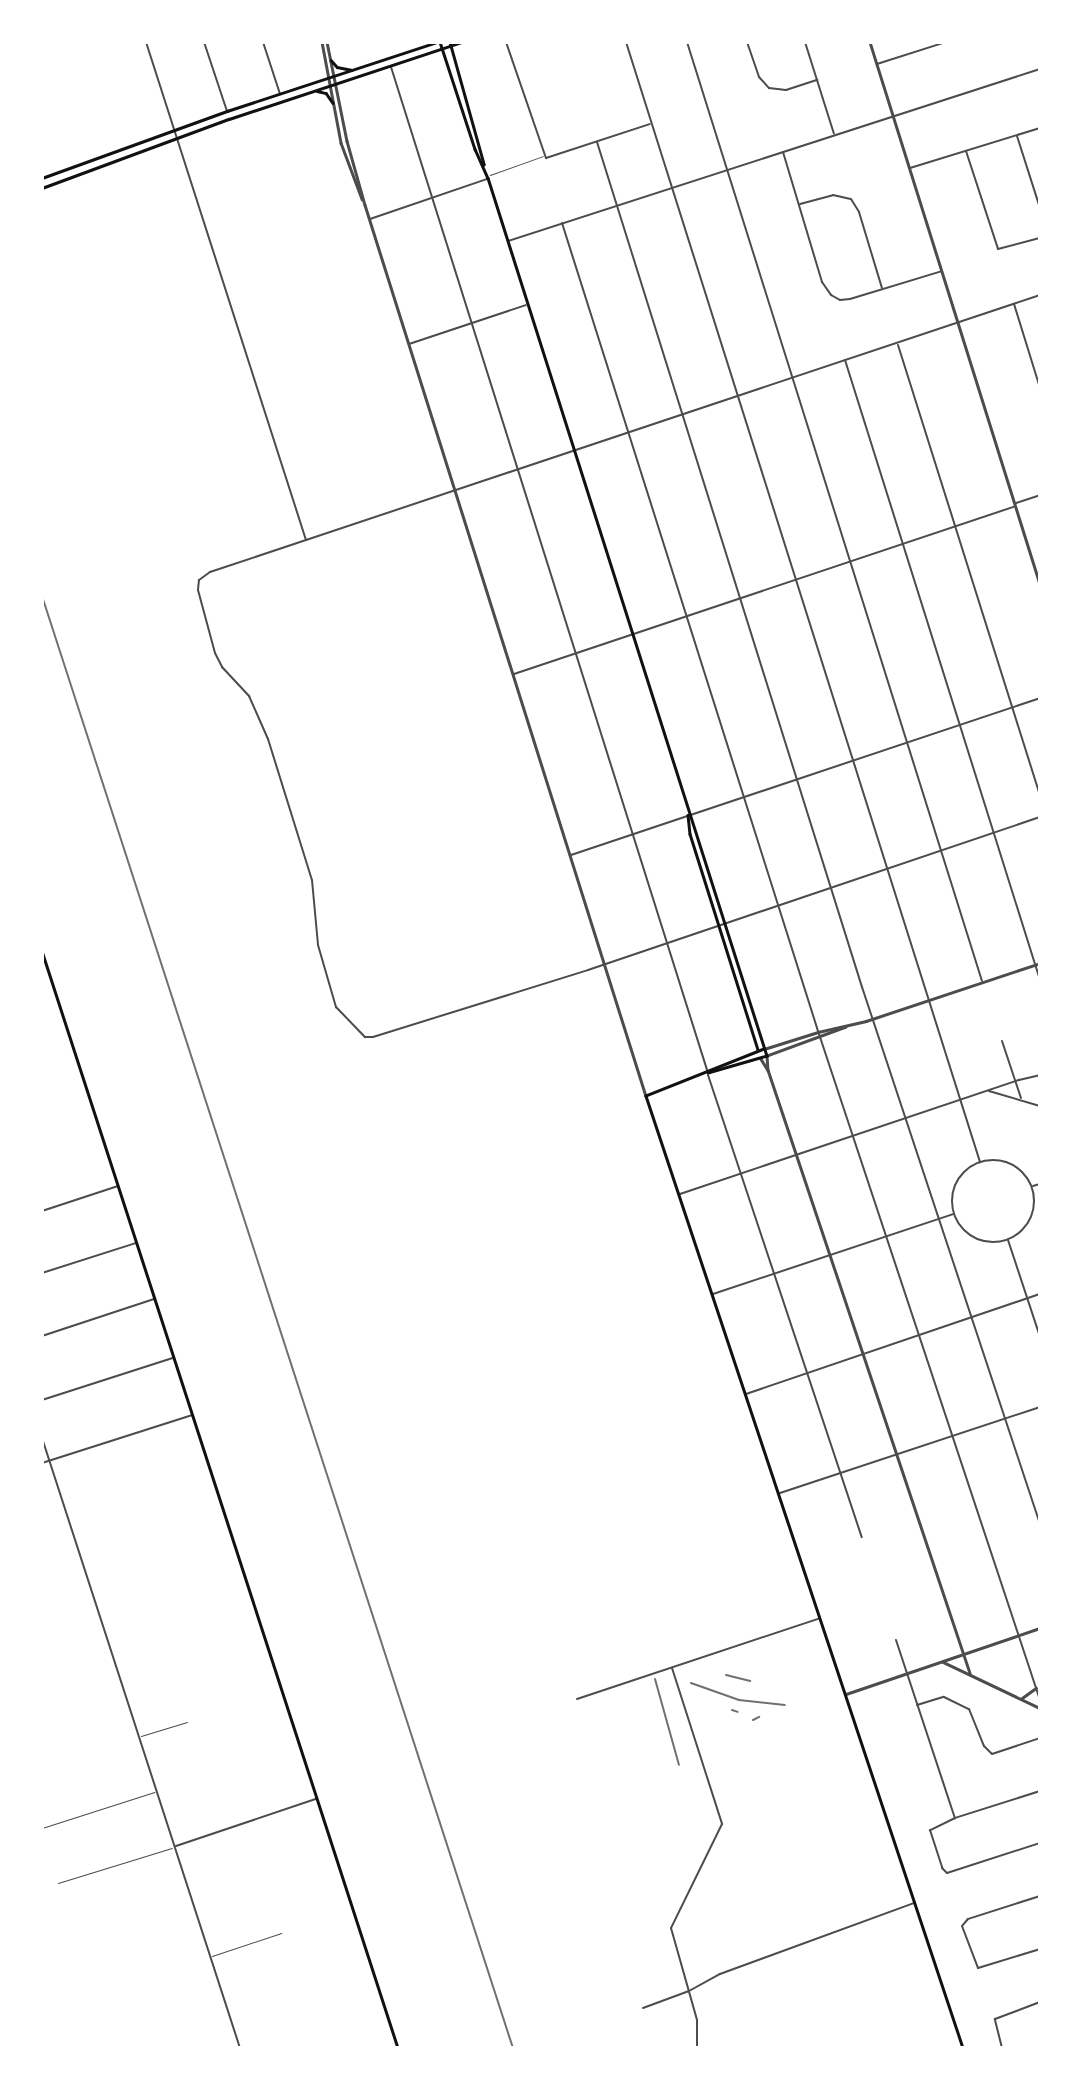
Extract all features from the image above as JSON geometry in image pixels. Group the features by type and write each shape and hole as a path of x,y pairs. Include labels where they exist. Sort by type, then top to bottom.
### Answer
{"main road":[{"path":"419,48 426,42"},
{"path":"42,178 227,111 438,42 475,149 488,178 766,1056 708,1073"},
{"path":"42,188 314,91 462,42"},
{"path":"450,44 484,168"},
{"path":"331,60 337,67 355,70"},
{"path":"314,91 326,93 333,103"},
{"path":"688,815 690,834 760,1058"},
{"path":"42,951 398,2048"},
{"path":"764,1049 646,1096 963,2048"}],"street":[{"path":"146,42 307,541"},
{"path":"204,42 227,111"},
{"path":"263,42 280,94"},
{"path":"322,42 347,162 370,219 646,1096"},
{"path":"327,42 365,205"},
{"path":"506,42 542,156 549,158 652,124"},
{"path":"626,42 980,1162"},
{"path":"687,42 982,982"},
{"path":"747,42 759,77 769,88 786,90 817,80"},
{"path":"805,42 835,135"},
{"path":"870,42 1040,584"},
{"path":"877,64 946,42"},
{"path":"391,66 631,834 806,1374 862,1537"},
{"path":"508,241 1040,69"},
{"path":"909,168 1040,128"},
{"path":"1017,135 1040,208"},
{"path":"597,142 831,888 1040,1524"},
{"path":"966,151 998,249 1040,238"},
{"path":"782,152 822,282 831,295 845,300 942,271"},
{"path":"370,219 488,178"},
{"path":"799,204 833,195 850,199 859,212 883,289"},
{"path":"562,223 818,1032 1040,1700"},
{"path":"1040,295 210,572 200,580 198,601 219,661 249,696 268,739 312,880 318,945 336,1007 365,1037 373,1037 604,964 1040,817"},
{"path":"1014,303 1040,388"},
{"path":"409,344 527,304"},
{"path":"897,344 1040,794"},
{"path":"845,360 1040,980"},
{"path":"513,675 1040,495"},
{"path":"570,855 1040,698"},
{"path":"764,1049 873,1019 1040,963"},
{"path":"846,1027 766,1056 768,1070 970,1673"},
{"path":"1002,1041 1021,1098"},
{"path":"760,1058 768,1070"},
{"path":"680,1194 960,1099 1040,1075"},
{"path":"988,1091 1040,1105"},
{"path":"995,1160 1013,1164 1032,1186 1034,1203 1030,1220 1019,1233 1007,1239 993,1242 975,1238 964,1229 954,1214 952,1198 957,1182 966,1170 980,1162 995,1160"},
{"path":"1032,1186 1040,1184"},
{"path":"42,1210 118,1185"},
{"path":"712,1294 954,1214"},
{"path":"1007,1239 1040,1337"},
{"path":"42,1273 137,1242"},
{"path":"746,1394 1040,1294"},
{"path":"42,1336 155,1299"},
{"path":"42,1400 174,1357"},
{"path":"779,1494 1040,1407"},
{"path":"42,1463 192,1414"},
{"path":"42,1438 240,2048"},
{"path":"577,1699 820,1618"},
{"path":"846,1693 1040,1628"},
{"path":"895,1640 955,1818"},
{"path":"940,1662 970,1673 1040,1708"},
{"path":"672,1668 722,1824 671,1928 697,2020 697,2048"},
{"path":"1021,1698 1036,1688"},
{"path":"916,1705 944,1697 969,1709 984,1746 992,1754 1040,1738"},
{"path":"1040,1791 955,1818 930,1830 942,1868 947,1873 1040,1843"},
{"path":"174,1847 317,1798"},
{"path":"1040,1896 965,1921 961,1926 973,1964 978,1968 1040,1949"},
{"path":"643,2008 689,1991 720,1974 915,1902"},
{"path":"1002,2048 995,2018 1040,2002"}],"lane":[{"path":"488,178 491,173 542,156"},
{"path":"139,1737 187,1722"},
{"path":"42,1828 156,1791"},
{"path":"58,1883 174,1847"},
{"path":"210,1956 281,1933"}],"railway":[{"path":"42,596 513,2048"},
{"path":"726,1675 750,1681"},
{"path":"655,1679 679,1765"},
{"path":"691,1683 739,1700 785,1705"},
{"path":"732,1710 738,1712"},
{"path":"753,1720 759,1717"}]}
